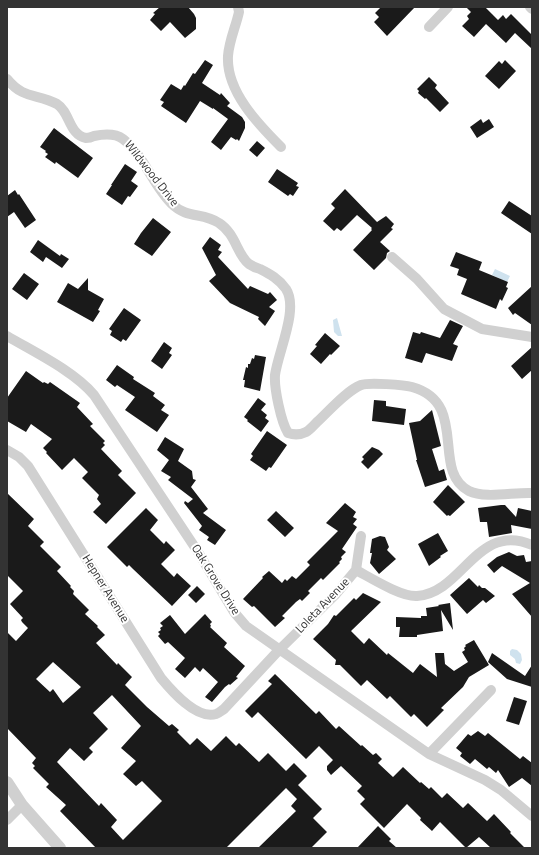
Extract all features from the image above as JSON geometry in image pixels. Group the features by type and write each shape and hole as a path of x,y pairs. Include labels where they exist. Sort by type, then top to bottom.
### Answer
{"street":[{"path":"238,7 239,12 228,57 230,73 246,108 281,147"},
{"path":"429,27 448,7"},
{"name":"Wildwood Drive","path":"7,79 14,88 23,93 58,105 65,113 78,135 87,138 109,134 122,138 133,148 171,204 181,212 208,218 219,223 230,232 243,258 249,264 275,277 286,290 290,304 275,375 284,427 288,433 295,435 305,432 350,391 362,385 375,384 411,387 425,392 436,401 443,412 447,428 450,461 454,474 460,484 469,491 481,494 532,493"},
{"path":"392,257 417,279 444,309 482,328 532,337"},
{"name":"Oak Grove Drive","path":"7,336 71,374 94,395 198,552 240,619 254,633 429,754 484,780 501,790 532,816"},
{"name":"Hepner Avenue","path":"7,450 19,457 28,466 160,678 176,695 191,707 204,714 215,714"},
{"path":"356,570 361,536"},
{"name":"Loleta Avenue","path":"215,714 224,709 280,650 335,596 356,570 403,594 416,596 432,592 445,584 483,549 496,542 510,540 526,542 532,545"},
{"path":"429,754 491,690"},
{"path":"7,782 22,805 60,848"},
{"path":"7,820 22,805"}],"water":[{"path":"495,269 510,276 507,282 492,275"},
{"path":"337,318 342,336 338,336 334,332 333,320"},
{"path":"512,649 517,650 521,654 522,660 520,664 516,663 515,659 510,655 510,651"}],"building":[{"path":"160,7 188,7 196,18 196,29 185,38 170,22 161,31 150,20 155,14 153,13"},
{"path":"381,7 415,7 387,36 374,22 379,17 375,13"},
{"path":"466,7 485,7 498,20 503,15 506,19 511,14 532,35 532,49 515,33 506,43 486,24 474,37 462,26 469,19 467,16 471,12"},
{"path":"205,60 213,65 202,83 220,95 221,93 230,103 227,106 242,117 245,122 245,128 239,141 231,137 221,150 211,142 228,119 213,108 200,101 186,123 161,106 164,102 160,100 171,84 181,90 193,73 195,74"},
{"path":"505,60 516,71 499,89 485,76 499,61 502,64"},
{"path":"429,77 437,85 435,88 449,103 440,112 426,98 425,99 418,93 419,91 417,89"},
{"path":"481,119 483,123 489,119 494,127 477,138 470,127"},
{"path":"54,128 93,158 78,178 56,162 55,164 45,157 48,154 40,147"},
{"path":"257,141 265,148 257,157 249,150"},
{"path":"125,164 137,172 131,181 138,186 130,197 128,196 122,205 106,194"},
{"path":"277,169 298,183 296,186 299,187 293,196 290,194 288,196 268,182"},
{"path":"345,189 377,222 386,216 394,224 391,228 393,229 380,242 390,251 387,253 386,258 374,270 353,250 372,230 372,228 357,215 341,231 337,228 334,231 323,221 335,208 331,204"},
{"path":"15,190 36,220 25,228 14,212 7,217 7,196"},
{"path":"509,201 532,216 532,234 501,213"},
{"path":"153,218 171,232 152,256 134,244"},
{"path":"210,237 221,245 218,250 222,252 218,257 248,289 250,286 268,294 270,292 277,300 269,307 275,311 265,326 258,319 259,317 230,303 209,281 216,275 202,248"},
{"path":"38,240 60,256 61,254 69,259 62,268 46,257 43,262 30,252"},
{"path":"456,252 482,262 479,270 508,282 506,287 508,288 502,301 500,299 496,309 461,294 467,279 457,275 459,269 450,266"},
{"path":"24,273 39,284 27,300 12,289"},
{"path":"88,278 88,290 104,299 98,310 100,311 93,322 57,302 68,283 78,289"},
{"path":"532,286 532,325 515,313 513,315 508,308"},
{"path":"124,308 141,320 126,341 123,339 121,342 110,335 112,331 109,329"},
{"path":"450,320 463,326 453,344 458,346 452,361 426,353 422,363 405,358 413,332 420,334 421,332 440,338"},
{"path":"325,333 340,346 321,364 310,354"},
{"path":"164,342 172,348 169,353 172,355 162,369 151,361"},
{"path":"532,347 532,370 522,379 511,366"},
{"path":"255,355 266,357 260,391 244,387 245,380 243,380 246,367 248,368 248,364 250,364 252,358 254,359"},
{"path":"117,365 134,377 133,379 155,393 153,396 165,405 161,410 169,415 157,432 125,410 135,397 117,385 115,387 106,380"},
{"path":"26,371 43,383 48,384 50,382 80,403 77,407 93,424 90,426 105,441 103,443 105,445 101,449 122,471 118,475 136,493 106,524 93,512 101,504 97,499 99,495 82,478 88,472 74,458 62,470 43,448 52,439 31,424 26,432 7,421 7,398"},
{"path":"258,398 266,404 261,410 267,415 265,418 269,421 261,432 244,417"},
{"path":"374,400 386,401 386,406 406,409 404,425 372,421"},
{"path":"432,410 441,446 432,449 439,471 444,469 447,480 425,487 416,460 409,423 420,421"},
{"path":"267,431 287,445 271,468 269,467 266,471 250,460 253,456 251,454"},
{"path":"165,437 184,449 178,461 192,471 193,479 196,480 191,487 208,509 203,513 226,530 215,545 207,540 209,537 199,530 202,526 184,503 185,501 188,503 193,499 168,480 171,477 161,471 169,460 157,450"},
{"path":"372,447 379,450 383,454 368,469 361,462 364,459 362,457"},
{"path":"448,485 465,502 450,516 447,516 433,502"},
{"path":"7,493 34,519 28,526 44,542 40,546 61,567 57,571 71,586 70,587 74,591 73,594 89,610 85,614 105,635 96,643 117,665 118,663 132,677 125,685 169,726 172,724 179,730 177,732 190,745 197,738 211,751 226,736 236,746 239,743 259,762 268,753 286,771 294,763 307,776 298,785 322,809 313,818 327,832 311,848 258,848 296,811 291,806 297,799 286,788 226,848 96,848 60,811 66,805 46,787 49,784 33,768 35,766 32,763 36,758 7,728 7,632 16,641 28,628 21,620 23,618 10,604 23,591 7,575","holes":["53,662 81,687 63,703 53,689 50,692 36,679","112,695 141,726 121,748 136,761 123,774 136,786 142,781 162,801 123,840 111,827 117,820 101,803 99,806 57,762 70,748 84,761 93,752 89,748 108,729 93,713"]},
{"path":"345,503 356,512 353,517 357,519 353,524 357,527 342,549 346,552 341,557 342,559 339,562 340,563 323,580 321,578 308,591 310,593 302,601 300,599 296,602 282,616 285,618 275,627 254,606 252,607 243,599 269,571 282,583 285,579 287,581 292,576 296,579 310,565 307,562 338,531 326,523"},
{"path":"505,505 516,517 518,508 532,511 532,529 511,525 512,533 489,537 487,522 480,522 478,508"},
{"path":"146,508 158,520 150,530 164,544 166,541 175,550 161,564 174,577 177,573 191,586 172,606 129,565 127,567 107,547"},
{"path":"276,511 294,528 285,537 267,520"},
{"path":"438,533 448,551 429,566 418,544"},
{"path":"380,536 385,537 389,547 387,550 396,559 379,574 370,563 372,553 370,553 372,539"},
{"path":"509,552 517,556 524,555 526,562 532,561 532,617 512,594 530,583 502,566 494,573 487,565 497,557"},
{"path":"469,578 478,587 479,585 482,588 485,588 495,596 486,603 483,600 467,614 450,595"},
{"path":"197,586 205,594 196,603 188,595"},
{"path":"363,593 381,602 351,631 364,644 369,638 387,655 388,653 413,673 420,664 437,677 435,653 444,653 445,664 454,671 468,662 462,652 465,650 465,645 474,640 489,665 469,677 463,687 441,708 444,710 427,727 414,714 411,717 390,696 387,699 367,680 361,686 340,665 335,665 336,660 313,639 328,624 334,615 336,616 354,598 356,600"},
{"path":"450,603 453,630 441,610 443,631 417,635 417,637 399,637 400,627 396,627 396,617 421,618 421,616 427,616 426,608"},
{"path":"205,614 212,622 210,627 227,643 224,647 245,666 236,677 238,678 230,685 229,684 225,687 212,702 205,697 218,682 203,668 200,672 195,667 185,678 175,669 185,658 168,642 165,644 158,636 160,634 158,632 161,630 160,628 163,626 160,623 170,615 185,634"},
{"path":"492,653 525,676 532,665 532,687 507,679 488,662"},
{"path":"275,674 316,714 319,711 336,729 339,726 373,755 376,753 382,759 378,763 393,777 403,767 420,783 421,782 429,789 431,787 442,798 447,793 463,808 468,803 487,821 494,814 525,848 491,848 479,837 466,848 440,822 432,831 420,820 421,818 407,804 384,828 360,804 365,799 357,791 362,786 341,766 331,775 327,770 327,766 333,760 319,746 306,759 258,712 252,718 245,711 272,684 268,681"},
{"path":"514,697 527,701 519,725 506,721"},
{"path":"478,731 485,736 488,733 520,759 523,756 532,763 532,786 522,778 509,787 498,770 496,773 489,767 487,769 475,759 470,764 460,756 462,753 456,748 468,734 471,736"},
{"path":"378,826 391,839 389,841 397,848 357,848"}]}
